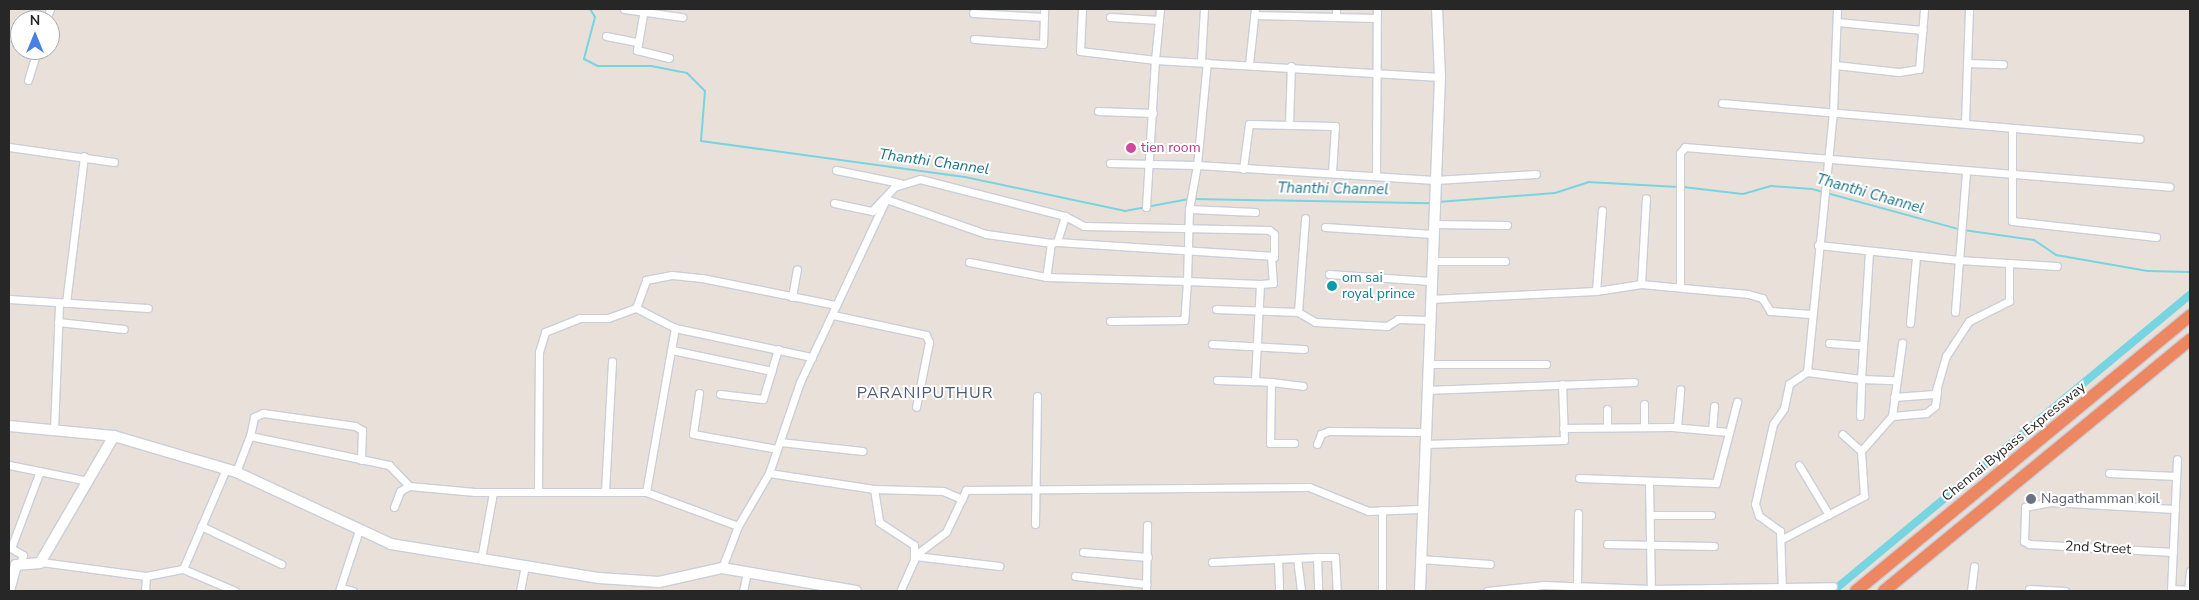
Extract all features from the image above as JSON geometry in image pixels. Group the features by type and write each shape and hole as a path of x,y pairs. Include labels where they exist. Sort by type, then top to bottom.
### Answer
{"highway":[{"name":"Chennai Bypass Expressway","path":"1856,591 2190,316"},
{"path":"1884,591 2190,340"}],"street":[{"path":"624,9 644,10 682,17"},
{"path":"974,39 1043,44 1044,9"},
{"path":"1082,9 1080,51 1155,60 1374,70 1440,77"},
{"path":"1146,207 1160,9"},
{"path":"1110,321 1184,320 1189,209 1197,165 1204,62 1204,9"},
{"path":"1336,9 1336,17"},
{"path":"1376,9 1374,70 1376,175"},
{"path":"1420,591 1420,509 1440,77 1437,9"},
{"path":"1808,372 1811,314 1824,186 1829,157 1837,9"},
{"path":"1835,65 1915,72 1921,66 1924,9"},
{"path":"1965,123 1968,9"},
{"path":"644,10 638,42 641,53 669,58"},
{"path":"1249,64 1255,12 1376,18"},
{"path":"972,13 1044,17"},
{"path":"1110,16 1159,20"},
{"path":"1837,22 1923,30"},
{"path":"606,36 638,42"},
{"path":"28,80 34,60"},
{"path":"1967,63 2003,64"},
{"path":"1289,125 1291,66"},
{"path":"1722,103 2139,139"},
{"path":"1098,111 1153,113"},
{"path":"1243,169 1249,124 1334,126 1332,173"},
{"path":"2012,129 2009,215 2015,222 2156,237"},
{"path":"9,146 114,162"},
{"path":"1680,286 1680,153 1685,147 1829,157 2010,176 2169,187"},
{"path":"54,430 58,322 63,303 84,156"},
{"path":"1110,163 1197,165 1435,180 1536,174"},
{"path":"836,170 901,183 920,179 1065,216 1084,226 1271,231 1274,257 1273,283 1260,284 1046,277 969,262"},
{"path":"1955,312 1966,172"},
{"path":"834,203 872,211 901,183"},
{"path":"1641,284 1646,198"},
{"path":"886,199 986,234 1054,243 1274,257"},
{"path":"722,568 738,526 769,473 776,449 812,357 886,199"},
{"path":"1189,209 1255,212"},
{"path":"1596,291 1602,210"},
{"path":"1046,277 1054,243 1065,216"},
{"path":"1298,312 1305,218"},
{"path":"1325,227 1433,229 1508,225"},
{"path":"1818,245 1869,253 2058,266"},
{"path":"1860,416 1860,344 1869,253"},
{"path":"1910,323 1916,257"},
{"path":"1431,261 1505,261"},
{"path":"1892,416 1926,413 1935,406 1946,356 1969,321 2009,301 2010,263"},
{"path":"792,297 798,269"},
{"path":"1329,274 1430,281"},
{"path":"636,308 646,280 672,275 836,305"},
{"path":"1255,381 1260,284"},
{"path":"1430,300 1596,291 1641,284 1680,286 1748,294 1762,298 1770,311 1811,314"},
{"path":"9,300 148,308"},
{"path":"538,490 539,352 545,332 579,318 608,318 636,308 675,328 812,357"},
{"path":"1216,309 1298,312 1315,322 1387,326 1398,319 1428,320"},
{"path":"833,315 926,335 929,342 916,407"},
{"path":"58,322 124,329"},
{"path":"646,492 675,328"},
{"path":"1829,343 1860,344"},
{"path":"1861,451 1892,416 1894,380 1902,343"},
{"path":"1212,344 1304,349"},
{"path":"720,394 762,399 778,349"},
{"path":"672,350 772,371"},
{"path":"605,491 612,361"},
{"path":"1427,364 1546,364"},
{"path":"1782,589 1782,539 1780,531 1757,513 1756,504 1772,424 1782,412 1790,384 1808,372 1861,379 1894,380"},
{"path":"1217,380 1270,382 1304,386"},
{"path":"1270,382 1270,443 1294,443"},
{"path":"1425,390 1634,382"},
{"path":"1424,444 1564,440 1562,384"},
{"path":"1677,427 1680,389"},
{"path":"1894,397 1937,391"},
{"path":"699,393 693,434 776,449"},
{"path":"1035,524 1034,487 1038,396"},
{"path":"1579,478 1716,483 1737,402"},
{"path":"1644,404 1644,427"},
{"path":"1712,430 1714,406"},
{"path":"1607,409 1607,427"},
{"path":"236,472 250,436 254,417 263,413 355,426 362,430 361,460"},
{"path":"9,426 114,436 236,472 392,544 525,566 659,582 722,568 856,591"},
{"path":"1563,428 1677,427 1728,432"},
{"path":"1317,444 1320,434 1329,431 1423,432"},
{"path":"1782,539 1864,496 1861,451 1842,434"},
{"path":"41,562 114,436"},
{"path":"250,436 396,469 408,486"},
{"path":"780,442 863,451"},
{"path":"2177,459 2171,590 2189,590 2190,571"},
{"path":"9,465 88,481"},
{"path":"1799,465 1829,516"},
{"path":"183,569 226,469"},
{"path":"20,564 23,555 10,547 40,471"},
{"path":"769,473 874,489 943,491 962,499"},
{"path":"2110,474 2176,476"},
{"path":"1649,480 1651,590"},
{"path":"394,508 400,491 408,486 493,492 538,490 646,492 738,526"},
{"path":"914,556 941,538 966,490 1034,487 1147,490 1309,487 1358,508 1382,510 1420,509"},
{"path":"874,489 879,522 911,542 914,556 900,591"},
{"path":"480,558 493,492"},
{"name":"2nd Street","path":"2173,552 2024,541 2025,507 2030,504 2175,510"},
{"path":"1382,510 1382,591"},
{"path":"1577,584 1578,513"},
{"path":"1650,515 1711,515"},
{"path":"201,526 281,564"},
{"path":"1075,576 1147,588 1147,526"},
{"path":"353,591 340,590 359,530"},
{"path":"1607,544 1714,546"},
{"path":"1084,552 1148,557"},
{"path":"914,556 999,566"},
{"path":"1317,557 1318,591"},
{"path":"1212,562 1334,557 1337,591"},
{"path":"1297,558 1301,591"},
{"path":"1278,559 1280,591"},
{"path":"1420,560 1490,564"},
{"path":"9,591 16,565 41,562 146,576 183,569 235,591"},
{"path":"520,591 525,566"},
{"path":"1971,591 1974,566"},
{"path":"743,591 747,572"},
{"path":"145,591 146,576"},
{"path":"1487,591 1577,584 1651,590 1782,589 1833,586"},
{"path":"2029,589 2064,591"}],"waterway":[{"name":"Thanthi Channel","path":"590,9 595,17 584,59 598,66 651,66 687,73 705,91 701,141 965,177 1125,211 1189,199"},
{"name":"Thanthi Channel","path":"1438,202 1555,193 1588,182 1678,187"},
{"name":"Thanthi Channel","path":"1683,187 1743,194 1771,186 1812,189 1958,229"},
{"name":"Thanthi Channel","path":"1193,199 1431,203"},
{"name":"Thanthi Channel","path":"1963,230 2034,240 2056,255 2148,271 2190,272"},
{"path":"1833,591 2190,295"}],"place":[{"name":"tien room","path":"1131,148"},
{"name":"om sai royal prince","path":"1332,286"},
{"name":"Nagathamman koil","path":"2031,499"}],"district":[{"name":"PARANIPUTHUR","path":"925,393"}]}
